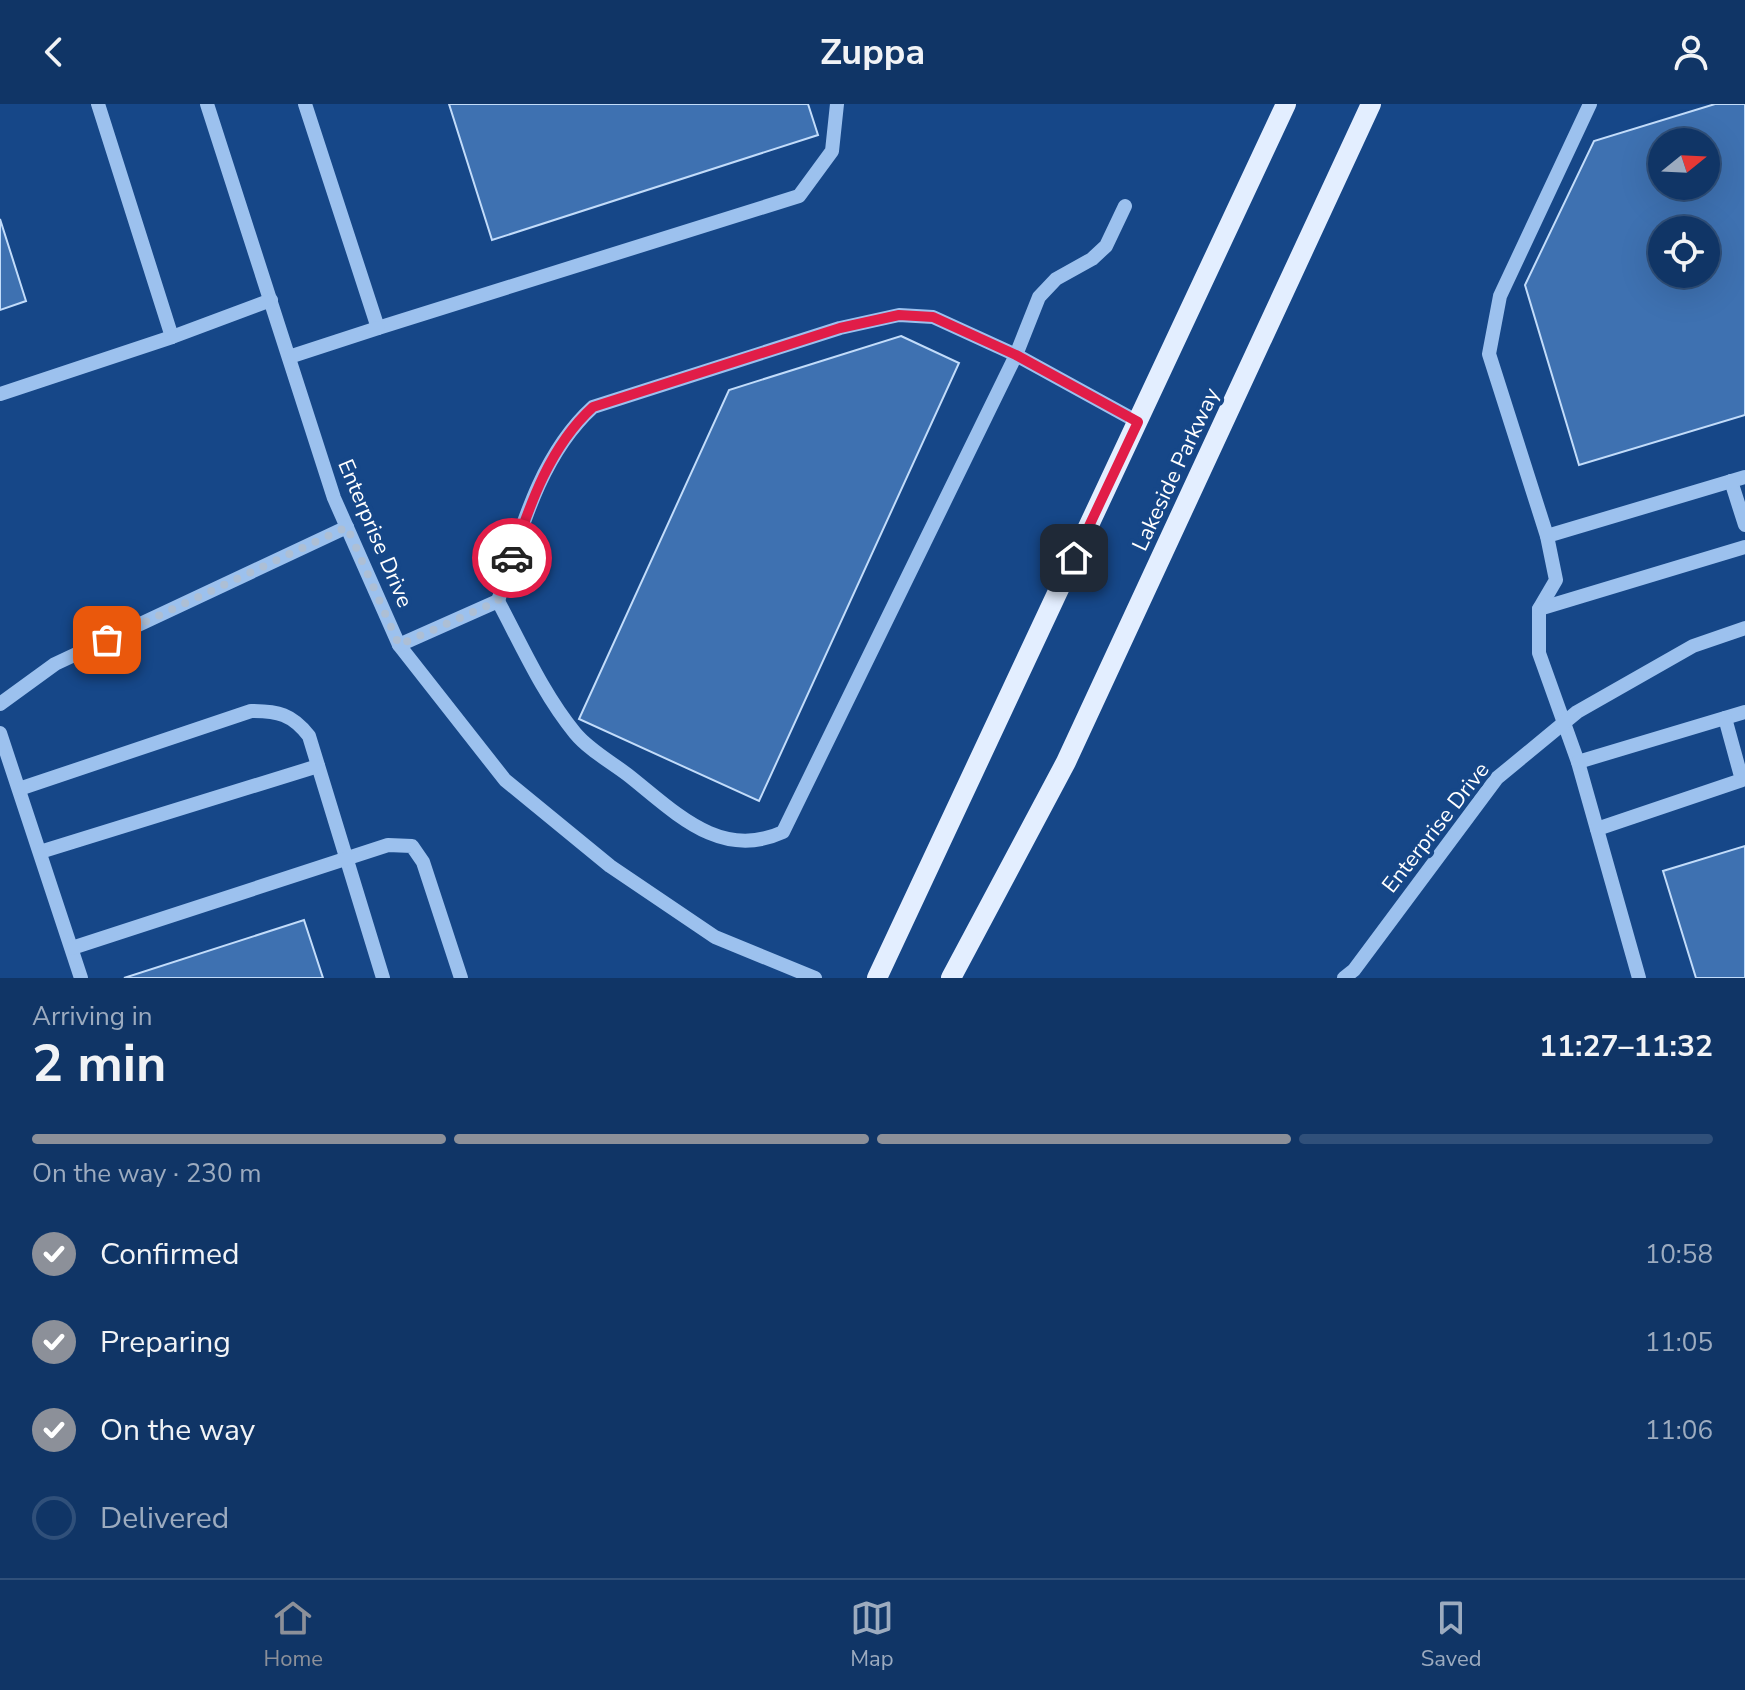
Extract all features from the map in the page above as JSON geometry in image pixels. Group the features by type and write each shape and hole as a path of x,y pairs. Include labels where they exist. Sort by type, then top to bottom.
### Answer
{"main road":[{"path":"877,978 1286,104"},
{"name":"Lakeside Parkway","path":"951,978 1066,762 1371,104"}],"street":[{"path":"98,104 172,337"},
{"name":"Enterprise Drive","path":"207,104 334,498 399,645 505,780 610,866 715,937 815,978"},
{"path":"305,104 378,328"},
{"path":"289,357 799,196 832,151 837,104"},
{"path":"1590,104 1500,296 1489,354 1547,536 1556,580 1539,609 1539,653 1578,762 1639,978"},
{"path":"1125,206 1106,246 1092,259 1056,279 1039,297 1016,355 783,832 762,841 732,841 699,829 578,737 552,701 498,601 529,506 570,428 593,407 840,328 899,315 933,317 1016,355 1138,422"},
{"path":"0,394 172,337 271,300"},
{"path":"1547,536 1738,479 1745,525"},
{"path":"0,704 55,664 347,527"},
{"path":"1539,609 1745,547"},
{"path":"399,645 498,601"},
{"name":"Enterprise Drive","path":"1354,975 1497,778 1563,724 1693,646 1745,628"},
{"path":"19,789 251,711 277,711 295,719 309,736 383,978"},
{"path":"1578,762 1745,712"},
{"path":"1597,829 1742,780 1725,718"},
{"path":"0,733 81,978"},
{"path":"40,852 318,766"},
{"path":"72,948 388,845 412,846 423,862 461,978"}],"building":[{"path":"449,104 808,104 818,135 492,240"},
{"path":"1715,104 1745,104 1745,415 1579,465 1525,285 1594,141"},
{"path":"0,219 26,301 0,310"},
{"path":"901,336 959,363 759,801 579,719 729,390"},
{"path":"1745,846 1745,978 1696,978 1663,871"},
{"path":"304,920 323,978 124,978"}],"way so far":[{"path":"107,640 347,527 399,645 498,601 512,558"}],"route":[{"path":"512,558 529,506 570,428 593,407 840,328 899,315 933,317 1016,355 1138,422 1074,558"}]}
